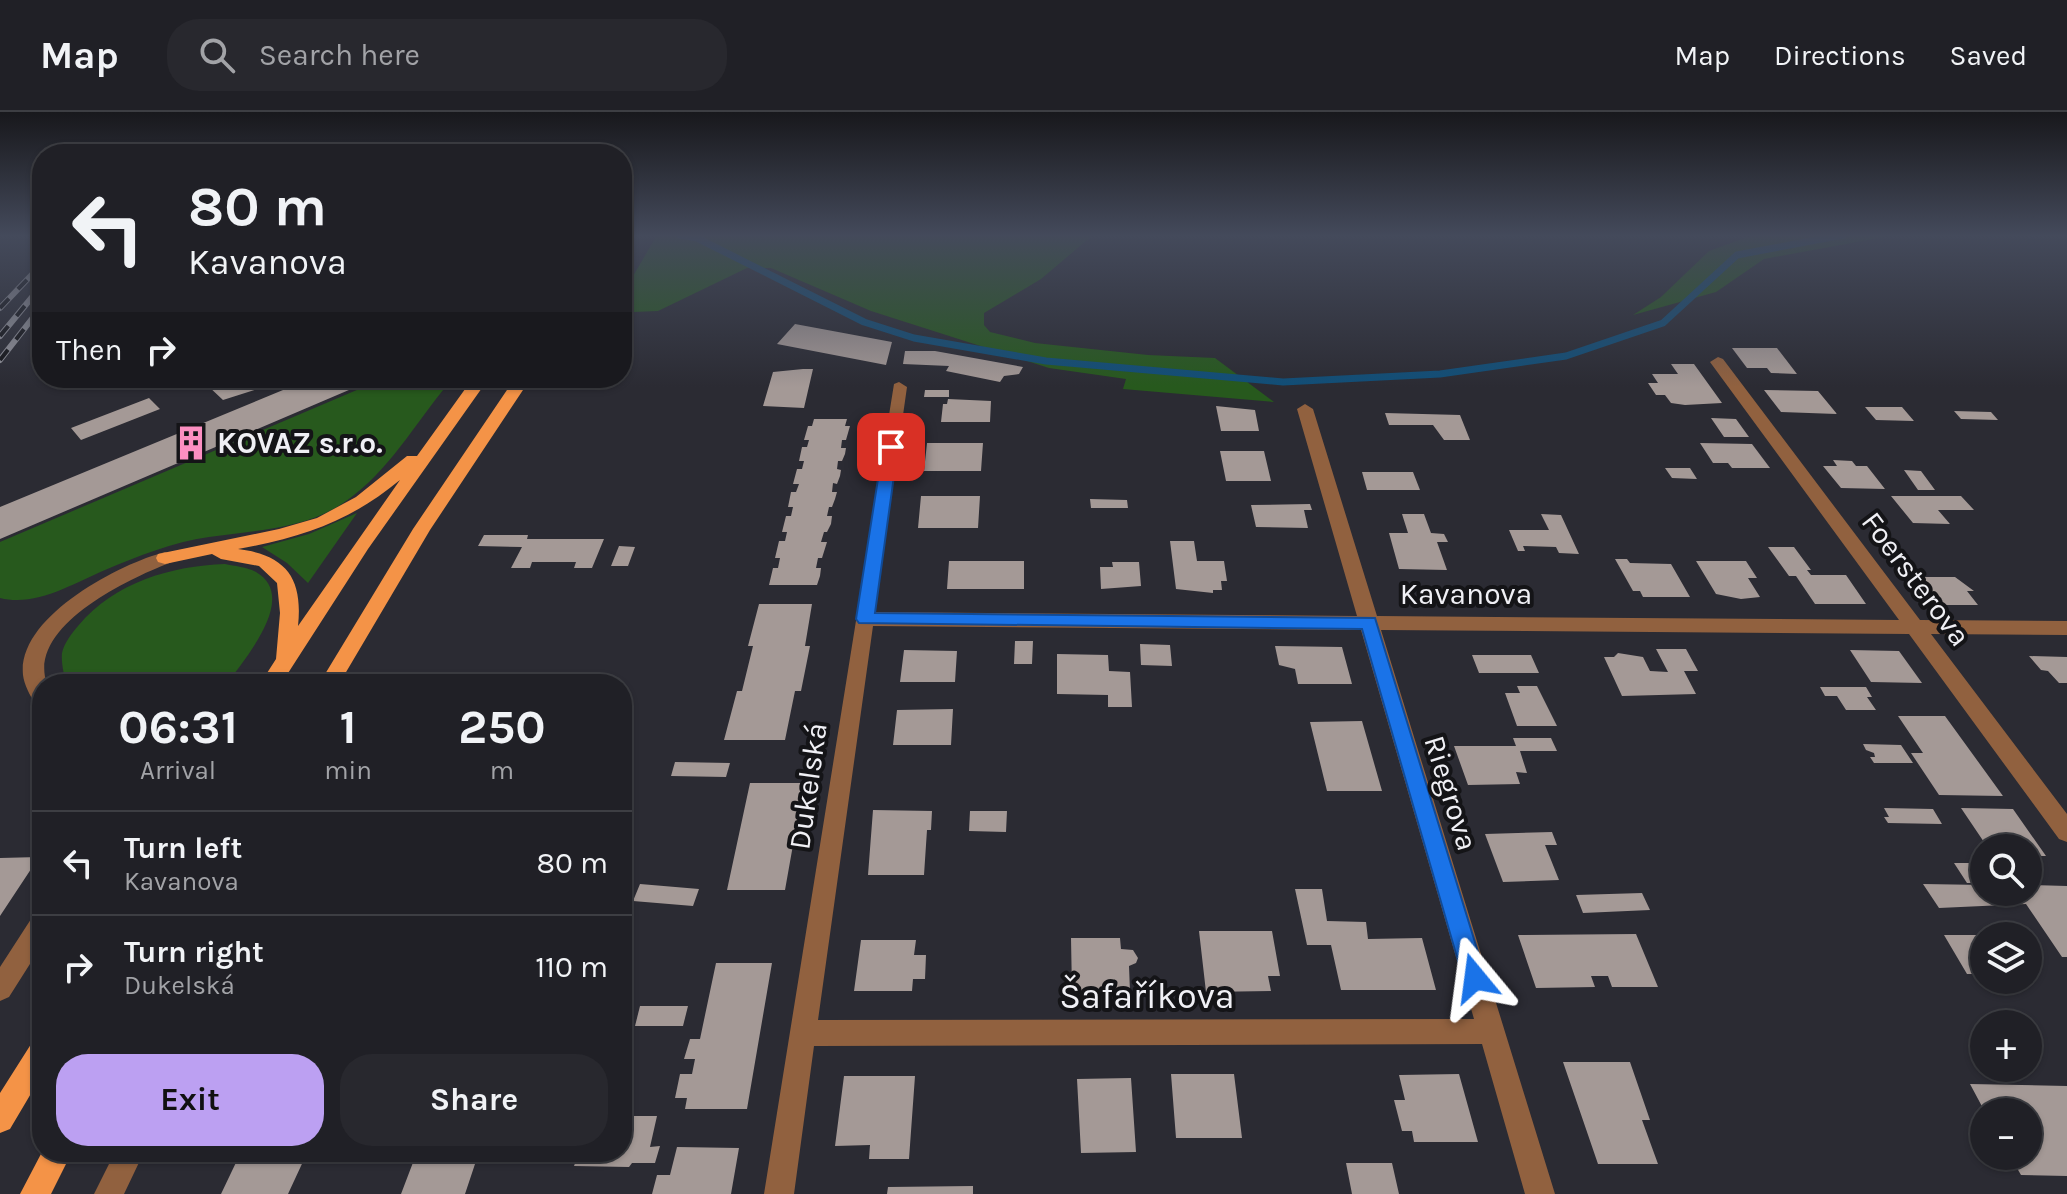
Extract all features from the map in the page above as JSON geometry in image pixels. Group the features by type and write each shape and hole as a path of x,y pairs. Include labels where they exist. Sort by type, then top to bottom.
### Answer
{"main road":[{"path":"276,674 474,388"},
{"path":"335,674 422,529 516,388"},
{"path":"165,558 290,533 329,519 357,504 432,445"},
{"path":"165,558 199,553 237,554 252,556 278,568 285,577 292,600 283,664"},
{"path":"0,1119 32,1066"},
{"path":"35,1194 53,1162"}],"street":[{"name":"Foersterova","path":"1718,362 2067,832"},
{"name":"Dukelská","path":"779,1194 899,387"},
{"name":"Riegrova","path":"1305,409 1540,1194"},
{"path":"32,674 33,658 59,619 104,583 165,558"},
{"name":"Kavanova","path":"865,619 2067,628"},
{"path":"0,989 32,939"},
{"name":"Šafaříkova","path":"803,1033 1491,1031"},
{"path":"109,1194 125,1162"}],"green space":[{"path":"632,285 711,285 658,311 633,312"},
{"path":"812,285 1030,285 984,313 984,325 990,332 1035,343 1148,355 1215,358 1274,402 1123,389 1126,379 1049,368 871,311"},
{"path":"1673,285 1725,285 1716,292 1633,315"},
{"path":"362,388 445,388 368,483 338,507 303,522 169,546 40,597 13,600 0,598 0,542"},
{"path":"357,513 308,583 287,563 262,547 309,534"},
{"path":"225,564 256,572 268,583 272,596 264,628 234,674 64,674 64,646 78,626 109,598 145,579 205,565"}],"building":[{"path":"795,324 892,342 886,365 777,344"},
{"path":"1732,348 1777,348 1797,374 1747,368"},
{"path":"905,351 935,351 1023,367 1019,374 1004,376 1000,382 946,371 949,366 903,364"},
{"path":"1671,364 1694,364 1722,403 1685,405 1671,403 1665,395 1656,395 1648,383 1658,383 1652,374 1678,374"},
{"path":"813,369 804,408 763,406 773,372"},
{"path":"210,388 261,388 223,400"},
{"name":"KOVAZ s.r.o.","path":"288,388 354,388 0,539 0,507"},
{"path":"925,390 949,390 949,397 924,397"},
{"path":"1764,390 1818,391 1837,414 1781,412"},
{"path":"149,398 160,409 81,440 71,428"},
{"path":"948,399 991,401 990,422 941,422 943,404 947,404"},
{"path":"1216,406 1255,410 1259,431 1221,431"},
{"path":"1865,407 1902,407 1914,421 1876,420"},
{"path":"1954,411 1991,412 1998,420 1961,419"},
{"path":"1385,413 1460,415 1470,440 1444,440 1433,425 1389,425"},
{"path":"1711,418 1736,419 1749,437 1724,437"},
{"path":"814,419 847,419 845,426 850,426 846,440 842,440 841,448 846,448 842,461 838,461 840,476 837,484 833,483 832,492 837,492 827,516 832,516 831,524 821,542 827,542 822,558 818,558 816,568 821,568 820,576 817,585 769,585 773,568 778,568 780,558 775,558 779,541 785,541 787,532 782,532 786,516 791,516 793,507 788,507 791,492 796,492 799,484 793,484 797,469 802,469 804,461 799,461 802,447 807,447 809,440 804,440 808,426 812,426"},
{"path":"927,443 983,443 981,471 924,471"},
{"path":"1700,443 1752,444 1770,468 1732,468 1728,463 1713,463"},
{"path":"1220,451 1264,451 1271,481 1226,481"},
{"path":"1833,460 1867,466 1885,489 1841,488 1823,466 1837,466"},
{"path":"1665,468 1690,468 1697,479 1672,478"},
{"path":"1904,470 1921,471 1935,490 1918,490"},
{"path":"1362,472 1413,472 1420,490 1367,490"},
{"path":"921,496 980,496 978,528 918,528"},
{"path":"1891,496 1961,496 1974,510 1938,510 1950,524 1913,523"},
{"path":"1090,499 1127,500 1128,508 1091,508"},
{"path":"1310,504 1312,510 1304,510 1308,528 1256,527 1251,505"},
{"path":"1402,514 1424,514 1431,533 1444,534 1448,542 1437,542 1447,570 1399,569 1389,533 1408,533"},
{"path":"1541,514 1561,515 1579,554 1559,553 1556,547 1523,546 1525,551 1518,551 1509,530 1549,530"},
{"path":"484,535 528,535 527,539 604,539 592,568 574,568 576,562 532,562 530,568 511,568 522,547 478,546"},
{"path":"1170,541 1194,541 1197,561 1224,561 1227,581 1221,581 1222,590 1213,590 1213,593 1176,589"},
{"path":"619,546 635,547 628,566 611,566"},
{"path":"1768,547 1794,547 1811,570 1807,570 1811,575 1846,575 1866,604 1815,604 1796,576 1789,576"},
{"path":"1615,559 1627,559 1630,563 1671,564 1690,597 1643,597 1640,591 1633,591"},
{"path":"949,561 1024,561 1024,589 947,589"},
{"path":"1696,561 1746,561 1757,578 1748,578 1760,597 1741,599 1716,594"},
{"path":"1112,562 1139,562 1141,586 1101,589 1100,567 1113,567"},
{"path":"1910,577 1955,577 1974,591 1967,591 1978,605 1932,605"},
{"path":"759,604 812,604 805,646 810,646 801,691 795,691 785,740 724,740 737,691 742,691 753,646 748,646"},
{"path":"1015,641 1033,641 1032,664 1014,664"},
{"path":"1140,644 1170,645 1172,666 1141,665"},
{"path":"1275,646 1342,647 1352,684 1298,684 1295,669 1279,665"},
{"path":"1656,649 1686,649 1698,671 1684,671 1696,694 1622,696 1604,657 1614,657 1618,653 1643,657 1650,671 1668,672"},
{"path":"904,650 957,651 955,682 900,682"},
{"path":"1850,650 1899,651 1922,683 1871,682"},
{"path":"1057,654 1108,655 1109,671 1130,672 1132,707 1108,707 1108,695 1057,694"},
{"path":"1472,655 1531,655 1539,673 1479,673"},
{"path":"2029,656 2067,657 2067,683 2059,683"},
{"path":"1517,686 1537,686 1557,726 1517,726 1505,693 1520,693"},
{"path":"1820,687 1866,687 1872,697 1867,697 1876,710 1846,710 1837,696 1825,696"},
{"path":"953,709 951,745 893,745 897,710"},
{"path":"1898,716 1945,716 2003,796 1939,795 1911,753 1923,753"},
{"path":"1362,721 1382,791 1327,791 1310,722"},
{"path":"1513,738 1551,738 1557,751 1520,751 1527,773 1516,772 1520,784 1468,785 1454,746 1516,746"},
{"path":"1863,744 1901,745 1913,763 1874,763 1870,757 1875,757 1874,753 1866,750"},
{"path":"675,762 730,763 726,777 671,776"},
{"path":"750,783 804,783 785,890 727,890"},
{"path":"1884,808 1933,809 1942,824 1888,823 1884,817 1889,817"},
{"path":"1961,808 2013,809 2031,834 1979,834"},
{"path":"873,810 932,811 931,830 927,830 924,875 868,875"},
{"path":"970,811 1007,811 1006,832 969,831"},
{"path":"1552,832 1557,845 1545,845 1559,880 1503,882 1485,834"},
{"path":"32,857 32,868 0,916 0,858"},
{"path":"1954,863 1970,863 1970,883"},
{"path":"640,884 699,889 693,906 633,901"},
{"path":"1923,884 1970,885 1970,906 1982,906 1939,908"},
{"path":"2042,885 2067,886 2067,957 2062,957 2042,928 2042,922 2038,922 2027,906 2042,906"},
{"path":"1295,889 1322,889 1327,921 1366,922 1368,939 1422,938 1436,990 1341,990 1331,945 1307,945"},
{"path":"1642,893 1650,910 1583,913 1576,895"},
{"path":"1199,931 1272,931 1280,976 1268,976 1271,991 1206,992"},
{"path":"1636,934 1658,987 1612,987 1608,976 1591,976 1595,987 1536,988 1518,935"},
{"path":"1944,935 1970,935 1970,974 1967,974"},
{"path":"1071,938 1120,938 1121,949 1133,950 1138,958 1136,963 1129,966 1130,992 1072,992"},
{"path":"861,940 916,940 914,955 926,955 925,979 913,979 912,991 854,991"},
{"path":"716,963 772,963 747,1109 685,1109 687,1098 675,1098 680,1074 692,1074 695,1059 684,1059 690,1039 700,1039"},
{"path":"640,1006 688,1006 683,1026 635,1026"},
{"path":"1563,1062 1630,1062 1650,1120 1642,1120 1658,1164 1598,1164"},
{"path":"1171,1074 1234,1074 1242,1138 1176,1138"},
{"path":"1459,1074 1478,1142 1414,1142 1412,1131 1402,1131 1394,1100 1405,1100 1399,1075"},
{"path":"844,1076 915,1076 909,1159 869,1159 870,1145 835,1146"},
{"path":"1131,1078 1136,1152 1081,1153 1077,1079"},
{"path":"1970,1084 2067,1086 2067,1176 2021,1175 2018,1170 2042,1170 2042,1098 1978,1098"},
{"path":"632,1116 657,1116 650,1147 660,1146 655,1163 632,1163 629,1167 574,1166 575,1162 632,1162"},
{"path":"677,1147 739,1148 731,1194 652,1194 657,1175 670,1175"},
{"path":"236,1162 303,1162 288,1194 221,1194"},
{"path":"413,1162 476,1162 465,1194 401,1194"},
{"path":"1346,1163 1392,1163 1399,1194 1352,1194"},
{"path":"973,1186 973,1194 887,1194 888,1187"}],"waterway":[{"path":"791,285 864,322 914,338 1046,361 1283,382 1440,374 1566,356 1663,323 1704,285"}],"railway":[{"path":"0,308 21,285"},
{"path":"0,336 32,297"},
{"path":"0,360 32,319"}],"place":[{"name":"KOVAZ s.r.o.","path":"191,443"}],"route":[{"path":"891,447 865,619 1369,623 1475,978"}]}
